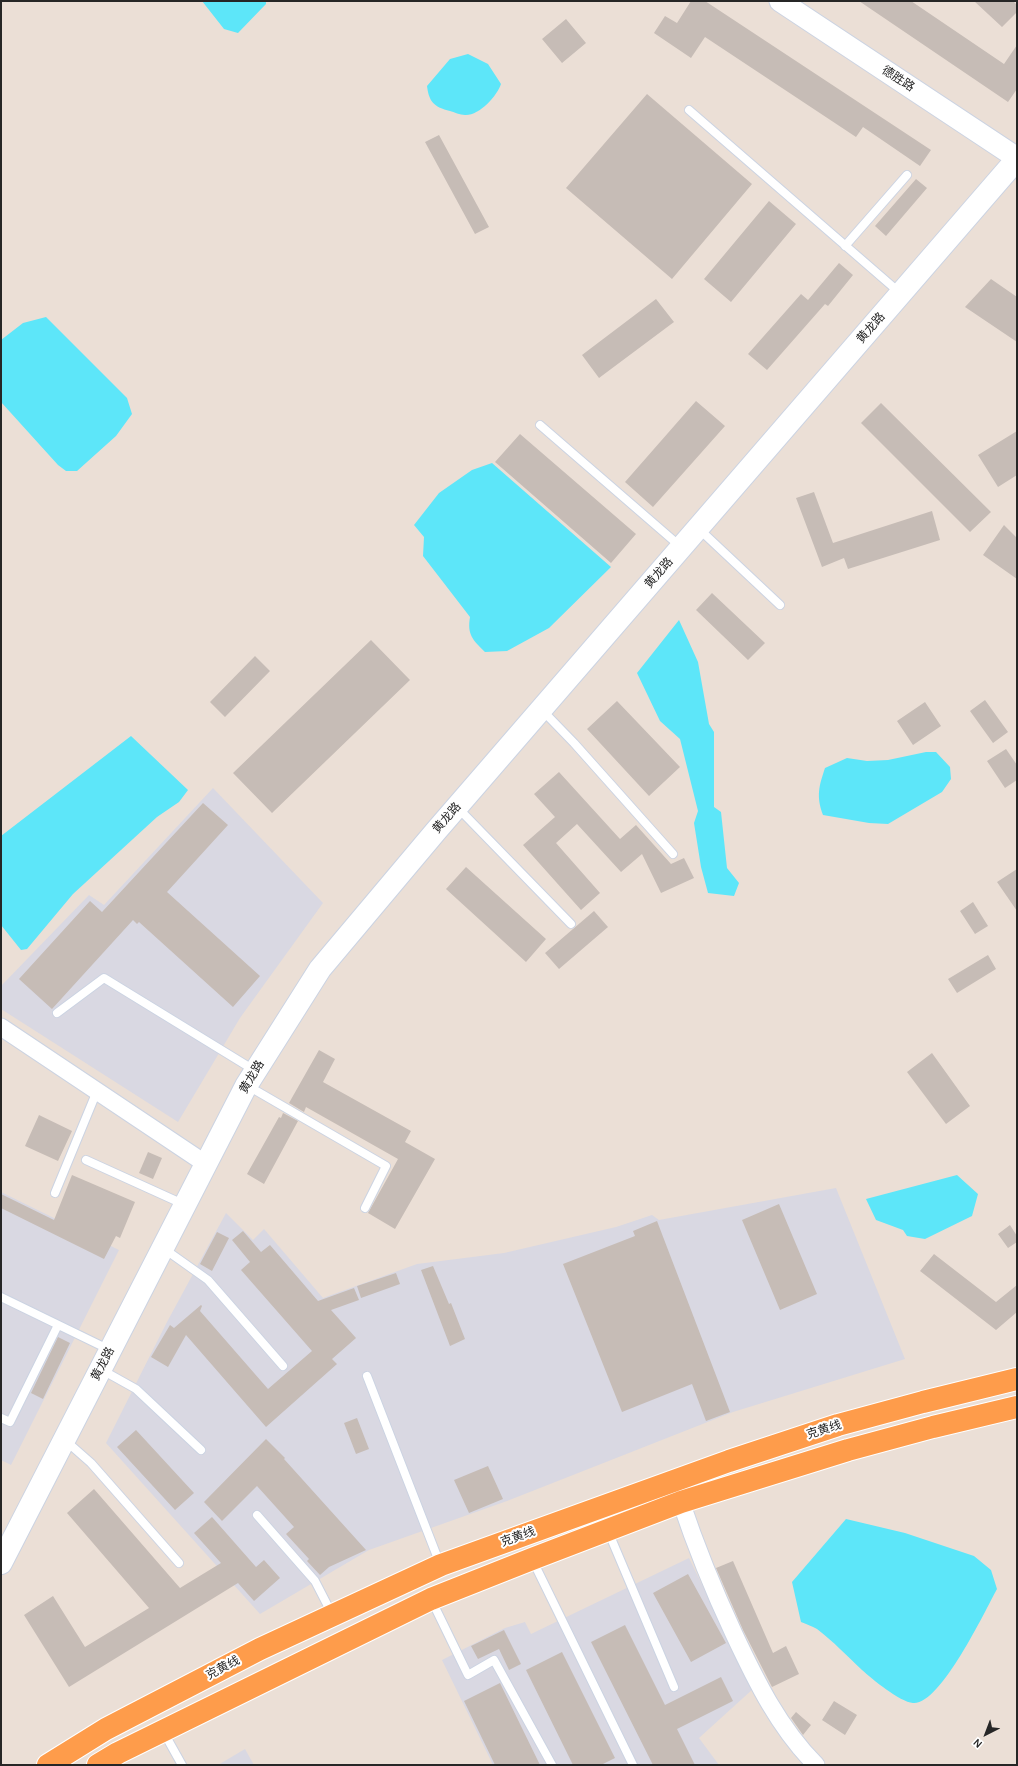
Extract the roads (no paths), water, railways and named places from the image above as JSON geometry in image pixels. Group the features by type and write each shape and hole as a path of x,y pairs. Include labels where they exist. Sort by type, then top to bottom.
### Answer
{"highway":[{"name":"克黄线","path":"48,1765 113,1726 260,1649 441,1565 729,1461 838,1425 922,1402 1017,1379"},
{"name":"克黄线","path":"98,1765 118,1753 431,1599 532,1559 681,1502 848,1450 933,1427 1017,1407"}],"main road":[{"name":"黄龙路","path":"1,1563 184,1205 251,1078 320,969 457,806 1017,158"}],"street":[{"name":"德胜路","path":"780,1 1017,158"},
{"path":"1,1027 206,1164"},
{"path":"681,1502 694,1543 722,1609 753,1675 774,1711 803,1752 816,1765"}],"lane":[{"path":"689,110 900,294"},
{"path":"845,246 907,175"},
{"path":"540,425 681,547"},
{"path":"698,528 780,605"},
{"path":"541,709 574,743 673,854"},
{"path":"457,806 571,924"},
{"path":"57,1013 104,978 251,1078 386,1166 365,1208"},
{"path":"55,1193 97,1091"},
{"path":"86,1160 184,1205"},
{"path":"162,1248 208,1280 283,1366"},
{"path":"1,1297 58,1325 105,1360 201,1450"},
{"path":"1,1418 10,1422 58,1325"},
{"path":"367,1376 441,1565"},
{"path":"64,1440 91,1463 179,1563"},
{"path":"257,1515 315,1581 332,1615"},
{"path":"608,1530 674,1687"},
{"path":"532,1559 633,1765"},
{"path":"431,1599 468,1675 494,1660 552,1765"},
{"path":"163,1731 182,1765"}],"water":[{"path":"202,1 266,1 266,4 238,33 224,29"},
{"path":"468,54 488,64 501,84 496,94 487,104 476,112 465,115 436,106 429,96 427,86 450,59"},
{"path":"46,317 127,398 132,414 116,436 77,471 66,471 58,465 1,402 1,340 23,323"},
{"path":"492,463 611,567 549,628 507,651 485,652 477,644 470,633 470,617 423,556 424,537 414,525 439,493 472,470"},
{"path":"679,620 698,662 709,724 714,732 714,807 721,812 727,868 739,883 734,896 708,893 701,867 694,823 698,811 680,739 660,721 637,673"},
{"path":"131,736 188,790 179,802 157,817 73,894 27,949 21,950 1,925 1,836"},
{"path":"926,752 936,752 950,767 951,779 942,792 888,824 869,823 823,815 819,791 825,768 847,758 867,761 888,760"},
{"path":"957,1175 978,1194 972,1216 925,1239 907,1236 903,1230 876,1220 866,1199"},
{"path":"846,1519 905,1533 974,1556 991,1570 997,1589 961,1655 936,1690 924,1700 913,1703 901,1699 867,1674 817,1629 801,1622 792,1582"}]}
